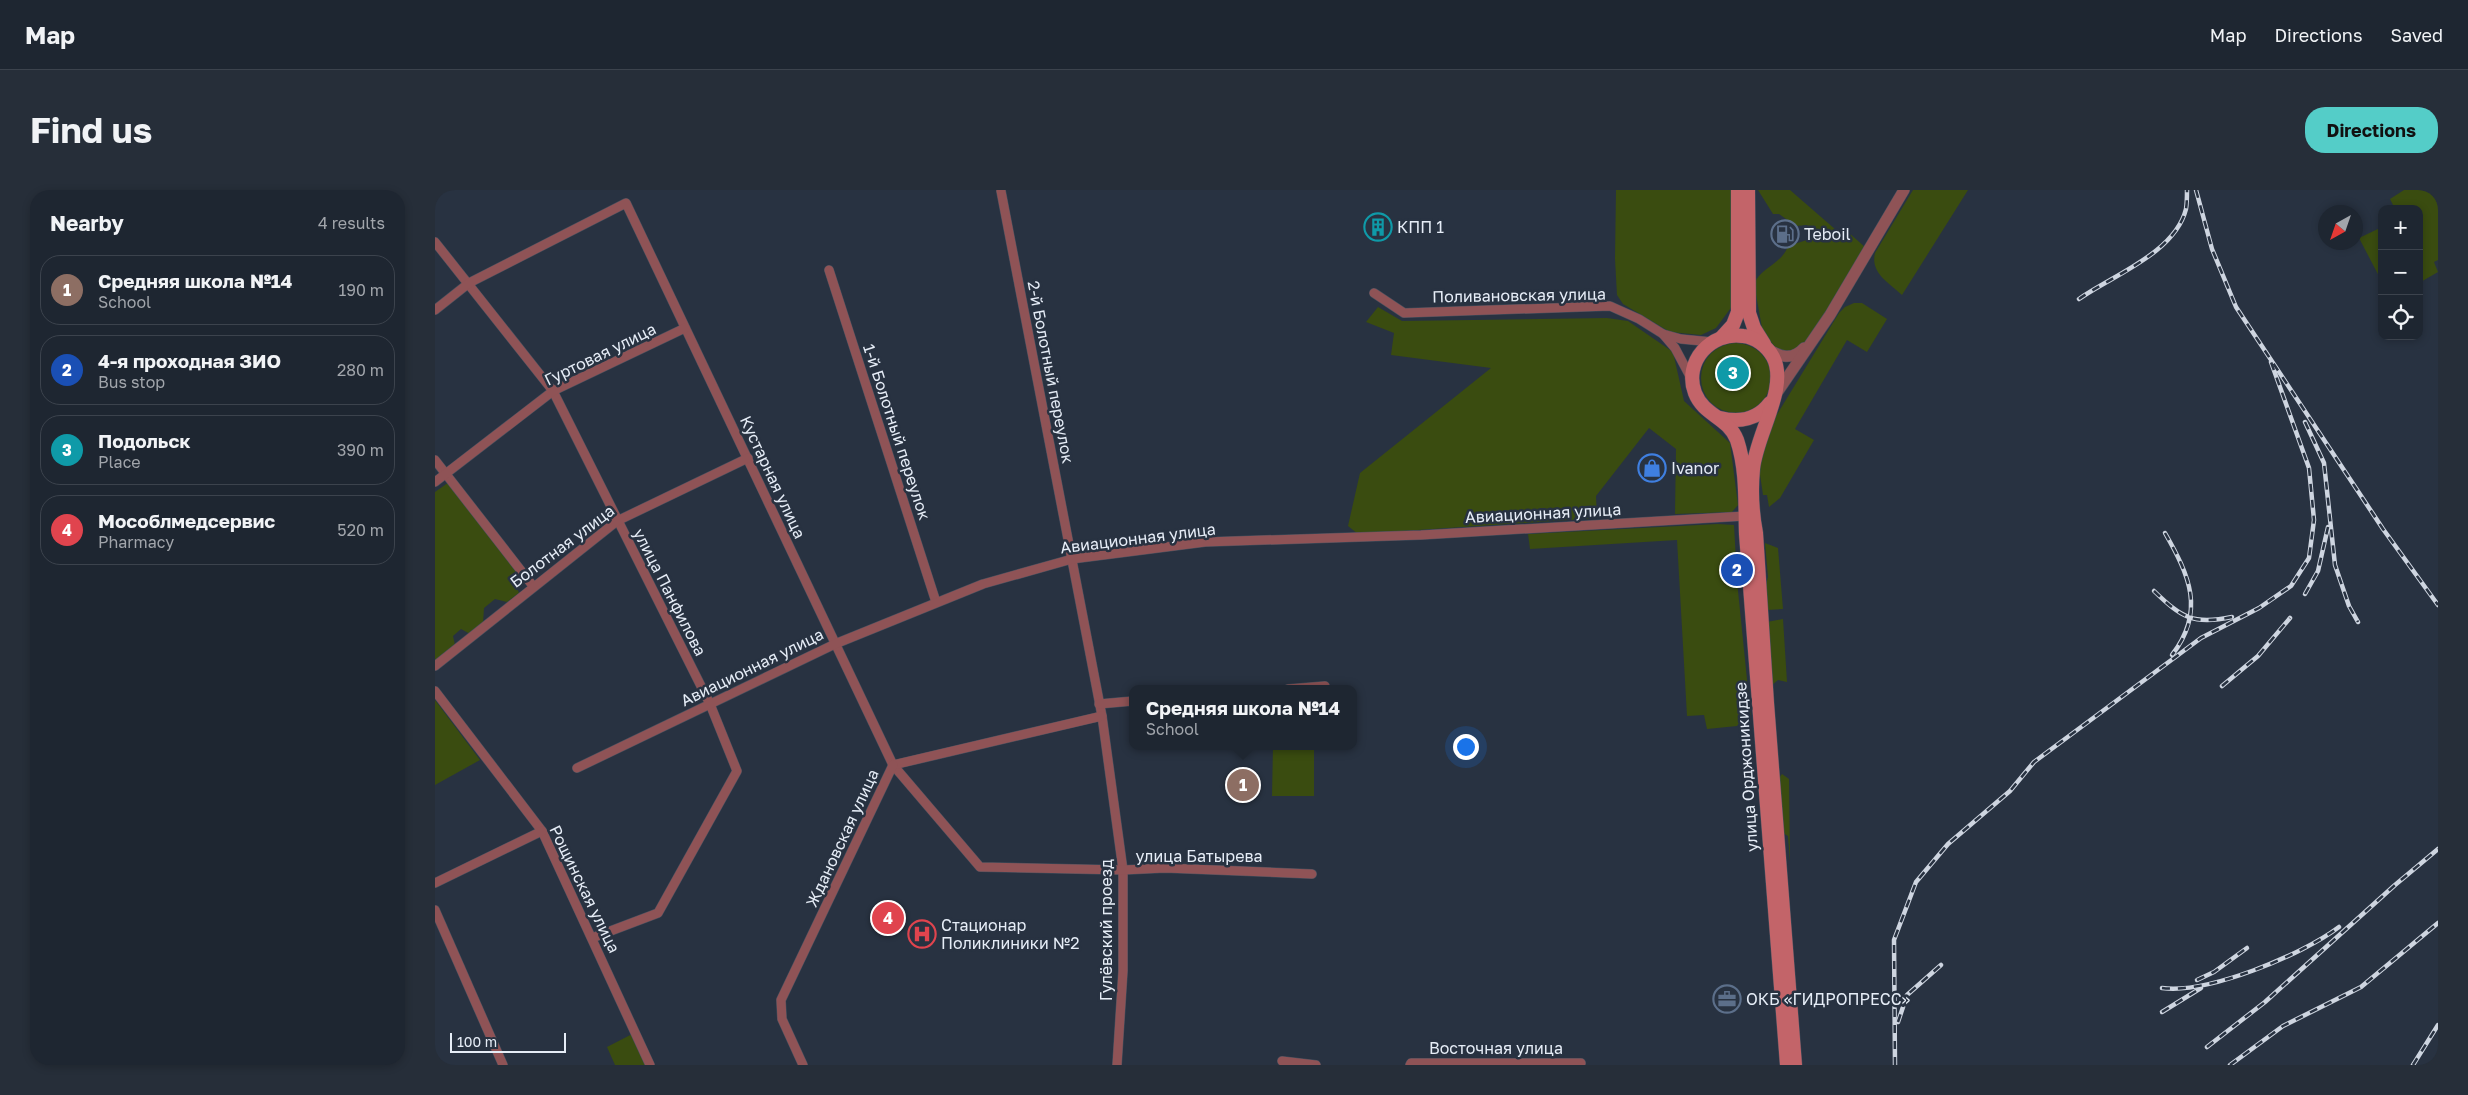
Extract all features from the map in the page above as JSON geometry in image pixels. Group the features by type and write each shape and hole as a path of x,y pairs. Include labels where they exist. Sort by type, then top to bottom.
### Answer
{"main road":[{"path":"1738,190 1738,312 1733,325 1697,359 1693,382 1701,403 1731,427 1748,467"},
{"path":"1748,190 1749,313 1754,328 1772,356 1778,377 1773,398 1748,467"},
{"path":"1717,339 1745,336 1765,347"},
{"path":"1719,417 1738,420 1756,416 1766,408 1773,398"},
{"name":"улица Орджоникидзе","path":"1748,467 1745,516 1787,1065"},
{"name":"улица Орджоникидзе","path":"1748,467 1756,533 1795,1065"}],"street":[{"path":"1773,398 1831,316 1904,190"},
{"name":"2-й Болотный переулок","path":"1001,191 1072,559"},
{"name":"Кустарная улица","path":"469,284 626,203 893,765"},
{"name":"улица Панфилова","path":"435,242 553,391 710,704 737,771 658,913 593,938"},
{"name":"1-й Болотный переулок","path":"829,270 936,602"},
{"path":"435,310 469,284"},
{"name":"Поливановская улица","path":"1374,293 1404,312 1610,306 1639,319 1663,334"},
{"path":"1765,347 1788,358 1797,356 1831,316"},
{"name":"Гуртовая улица","path":"435,482 553,391 685,328"},
{"path":"1663,334 1681,339 1717,339"},
{"path":"1663,334 1675,348 1693,382"},
{"name":"Болотная улица","path":"435,666 533,586 617,521 748,458"},
{"path":"435,460 533,586"},
{"name":"Авиационная улица","path":"577,768 835,644 983,584 1072,559 1205,542 1421,535 1745,516"},
{"name":"Гулёвский проезд","path":"1072,559 1102,716 1123,870 1123,971 1117,1065"},
{"name":"Рощинская улица","path":"435,691 542,831 650,1065"},
{"path":"1099,704 1129,702"},
{"name":"Ждановская улица","path":"803,1065 782,1019 781,1000 893,765 1102,716"},
{"name":"улица Батырева","path":"893,765 980,867 1123,870 1165,868 1312,874"},
{"path":"435,884 542,831"},
{"path":"435,910 503,1065"},
{"path":"1282,1061 1316,1065"},
{"name":"Восточная улица","path":"1411,1064 1581,1063"}],"green space":[{"path":"1616,190 1732,190 1733,305 1716,328 1701,335 1670,332 1623,304 1617,295 1615,259"},
{"path":"1758,190 1790,190 1836,230 1848,232 1866,248 1807,343 1795,352 1777,349 1763,333 1754,284 1761,273 1781,257 1788,246 1810,239 1812,235 1807,225 1796,226 1779,214 1773,214"},
{"path":"1913,190 1968,190 1902,295 1886,282 1878,272 1874,260 1875,253"},
{"path":"2404,190 2435,190 2438,194 2438,260 2434,262 2438,272 2423,281 2423,205 2393,205 2390,199"},
{"path":"2378,229 2378,274 2363,246 2363,236"},
{"path":"1854,303 1862,303 1887,319 1867,352 1847,340 1795,429 1814,440 1780,498 1769,507 1767,495 1763,495 1758,461 1765,434 1839,313 1845,307"},
{"path":"1378,307 1402,321 1607,318 1628,321 1673,352 1684,401 1730,443 1738,505 1732,512 1675,514 1676,449 1649,428 1596,496 1597,518 1358,534 1348,526 1360,473 1491,368 1391,355 1394,333 1366,322"},
{"path":"1736,343 1749,346 1761,353 1768,365 1771,378 1768,391 1761,403 1749,410 1736,413 1723,410 1711,403 1704,391 1701,378 1704,365 1711,353 1723,346"},
{"path":"449,482 519,575 514,581 519,593 507,602 495,599 484,608 483,623 470,634 461,629 453,636 455,645 435,660 435,492"},
{"path":"1718,524 1734,525 1736,561 1733,562 1733,571 1736,571 1751,719 1741,720 1737,726 1707,729 1704,715 1687,716 1677,540 1530,549 1528,534"},
{"path":"1765,543 1778,548 1783,609 1767,610 1764,592 1768,577"},
{"path":"1783,619 1787,682 1778,680 1771,686 1767,622"},
{"path":"435,700 480,760 435,785"},
{"path":"1273,750 1314,750 1314,796 1272,796"},
{"path":"1782,774 1789,779 1790,862 1788,836 1783,833 1779,778"},
{"path":"640,1030 633,1035 646,1065 615,1065 607,1047"}],"railway":[{"path":"2079,299 2141,262 2169,238 2180,225 2186,209 2187,190"},
{"path":"2196,190 2212,249 2236,307 2383,529 2438,605"},
{"path":"1895,1065 1894,940 1916,882 1948,844 2010,791 2034,762 2201,638 2259,608 2291,586 2309,558 2314,520 2309,468 2271,362"},
{"path":"2305,422 2324,463 2335,565 2349,606 2358,622"},
{"path":"2305,594 2318,571 2328,527"},
{"path":"2165,533 2187,578 2191,608 2189,623 2172,655"},
{"path":"2154,591 2173,608 2189,617 2207,620 2232,617"},
{"path":"2222,686 2258,656 2290,618"},
{"path":"2207,1047 2265,1002 2395,885 2438,849"},
{"path":"2230,1065 2283,1026 2361,987 2438,923"},
{"path":"2162,988 2204,985 2228,979 2279,960 2323,938 2339,927"},
{"path":"2197,980 2214,972 2247,948"},
{"path":"1898,1022 1907,995 1941,965"},
{"path":"2162,1012 2201,988"},
{"path":"2413,1065 2438,1025"}],"place":[{"name":"КПП 1","path":"1378,227"},
{"name":"Teboil","path":"1785,234"},
{"name":"Подольск","path":"1733,373"},
{"name":"Ivanor","path":"1652,468"},
{"name":"4-я проходная ЗИО","path":"1737,570"},
{"name":"Средняя школа №14","path":"1243,785"},
{"name":"Мособлмедсервис","path":"888,918"},
{"name":"Стационар Поликлиники №2","path":"922,934"},
{"name":"ОКБ «ГИДРОПРЕСС»","path":"1727,999"}]}
